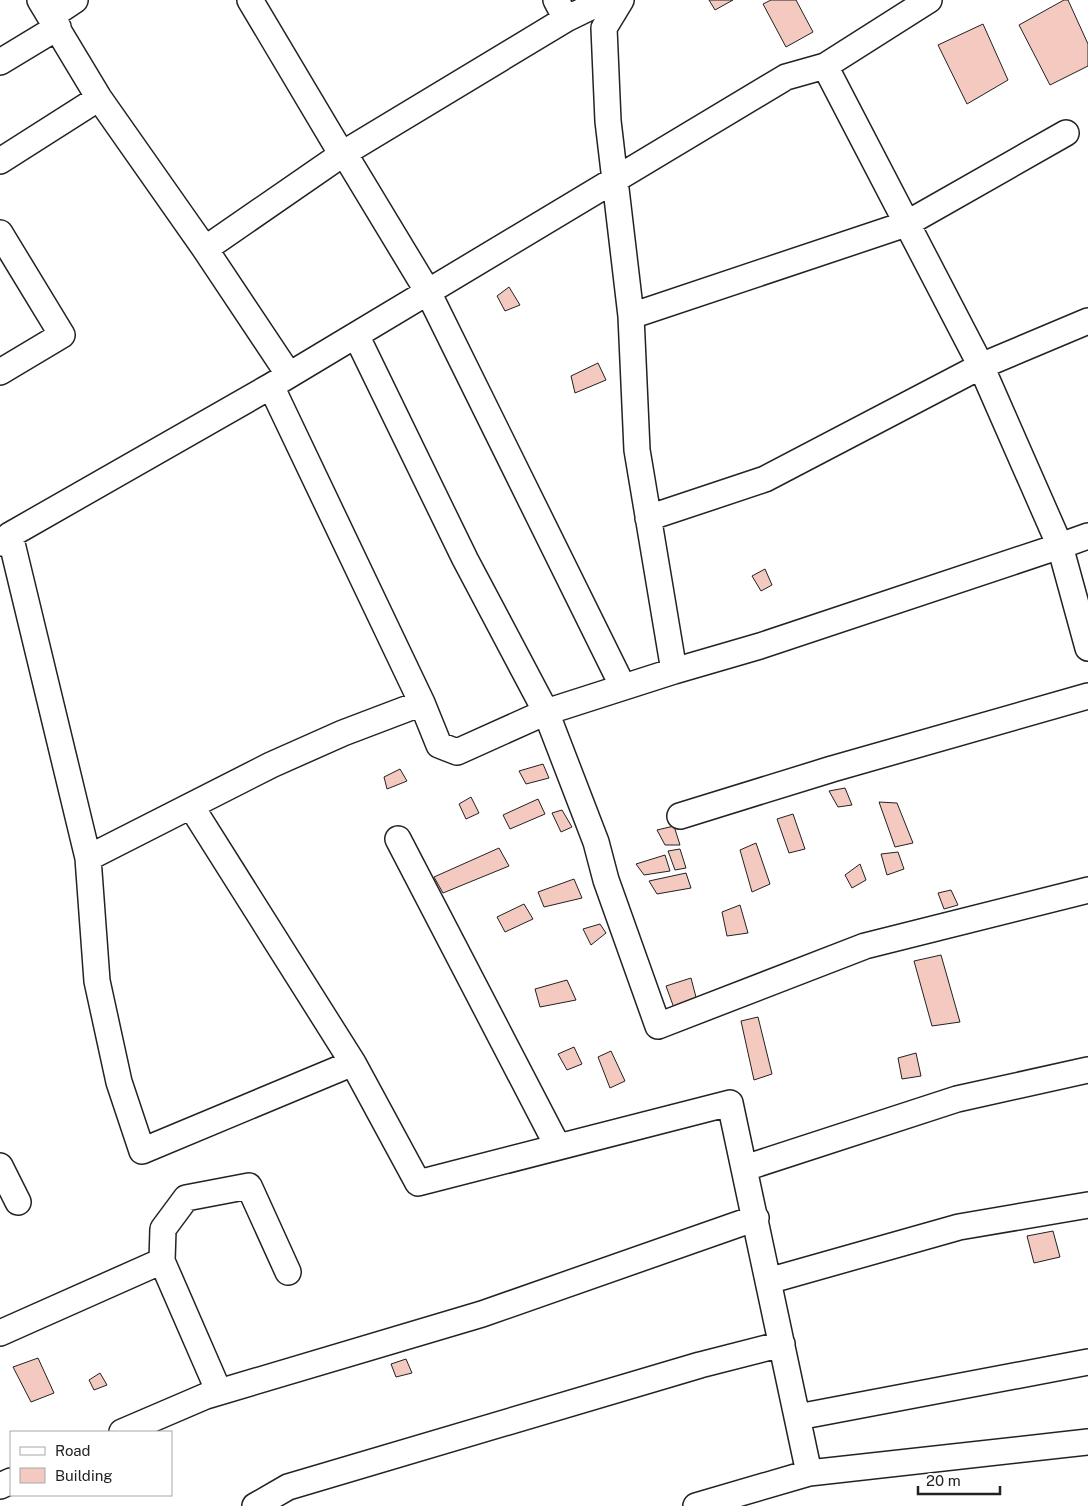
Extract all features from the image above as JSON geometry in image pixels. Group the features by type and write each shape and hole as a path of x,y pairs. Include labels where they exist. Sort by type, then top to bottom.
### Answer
{"street":[{"path":"0,62 50,14 75,0"},
{"path":"250,0 341,153 344,153 428,292 623,687"},
{"path":"206,249 344,153 561,10 605,0"},
{"path":"621,0 604,28 608,121 631,316 637,450 674,671"},
{"path":"352,1063 142,1151 119,1082 97,981 88,858 5,539 280,380 786,77 825,66 929,0"},
{"path":"50,14 99,98 206,249 280,380 439,745 457,752 546,712 760,646 1088,536"},
{"path":"825,66 981,366 1060,546 1088,648"},
{"path":"0,161 99,98"},
{"path":"631,316 906,224 1066,133"},
{"path":"0,233 62,335 0,372"},
{"path":"648,518 765,479 981,366 1088,321"},
{"path":"356,335 465,559 546,712 596,842 606,880 658,1026 865,946 1088,890"},
{"path":"680,816 832,769 1088,696"},
{"path":"88,858 271,765 343,733 422,703"},
{"path":"191,806 352,1063 418,1183 730,1103 809,1473"},
{"path":"398,839 558,1147"},
{"path":"745,1168 957,1099 1088,1070"},
{"path":"0,1166 18,1202"},
{"path":"219,1392 162,1261 163,1229 186,1198 249,1186 288,1272"},
{"path":"768,1280 959,1227 1088,1205"},
{"path":"124,1431 206,1396 482,1314 756,1218"},
{"path":"0,1333 162,1261"},
{"path":"255,1506 288,1487 690,1367 782,1344"},
{"path":"798,1417 1088,1362"},
{"path":"696,1506 809,1473 1088,1442"}],"building":[{"path":"709,0 733,0 715,10"},
{"path":"771,0 796,0 813,32 786,47 763,4"},
{"path":"1064,0 1068,0 1088,44 1088,66 1050,85 1019,25"},
{"path":"983,24 1008,80 967,104 938,45"},
{"path":"509,287 520,305 505,311 497,296"},
{"path":"598,363 606,380 575,393 571,376"},
{"path":"765,569 772,585 761,591 752,576"},
{"path":"543,764 549,778 526,784 519,771"},
{"path":"400,769 407,781 387,789 384,777"},
{"path":"845,788 852,805 838,807 829,791"},
{"path":"471,797 479,813 466,819 459,804"},
{"path":"538,799 545,814 510,829 503,815"},
{"path":"879,802 897,803 913,843 895,847"},
{"path":"562,810 572,827 561,832 552,813"},
{"path":"793,814 805,849 789,853 777,819"},
{"path":"674,826 680,845 665,845 657,830"},
{"path":"756,843 770,884 752,892 740,850"},
{"path":"499,848 509,866 443,893 434,877"},
{"path":"680,849 686,868 675,870 668,851"},
{"path":"898,852 904,869 887,875 881,854"},
{"path":"665,855 670,871 644,875 636,864"},
{"path":"860,864 866,880 852,888 845,875"},
{"path":"686,873 691,888 657,894 649,881"},
{"path":"574,879 582,898 544,907 538,892"},
{"path":"951,890 958,905 944,909 938,893"},
{"path":"524,904 533,919 505,932 497,917"},
{"path":"740,905 748,933 727,936 722,912"},
{"path":"600,924 606,933 591,945 583,929"},
{"path":"941,955 960,1022 932,1026 914,961"},
{"path":"691,978 697,1001 674,1008 666,986"},
{"path":"567,980 576,1000 540,1007 535,989"},
{"path":"758,1017 772,1074 754,1080 741,1021"},
{"path":"574,1047 582,1064 567,1070 558,1054"},
{"path":"611,1051 625,1081 610,1088 598,1057"},
{"path":"916,1053 921,1076 902,1079 898,1058"},
{"path":"1053,1231 1060,1257 1034,1263 1027,1236"},
{"path":"38,1358 54,1393 31,1402 13,1367"},
{"path":"406,1359 412,1373 396,1377 391,1364"},
{"path":"100,1373 107,1385 94,1390 89,1380"}]}
